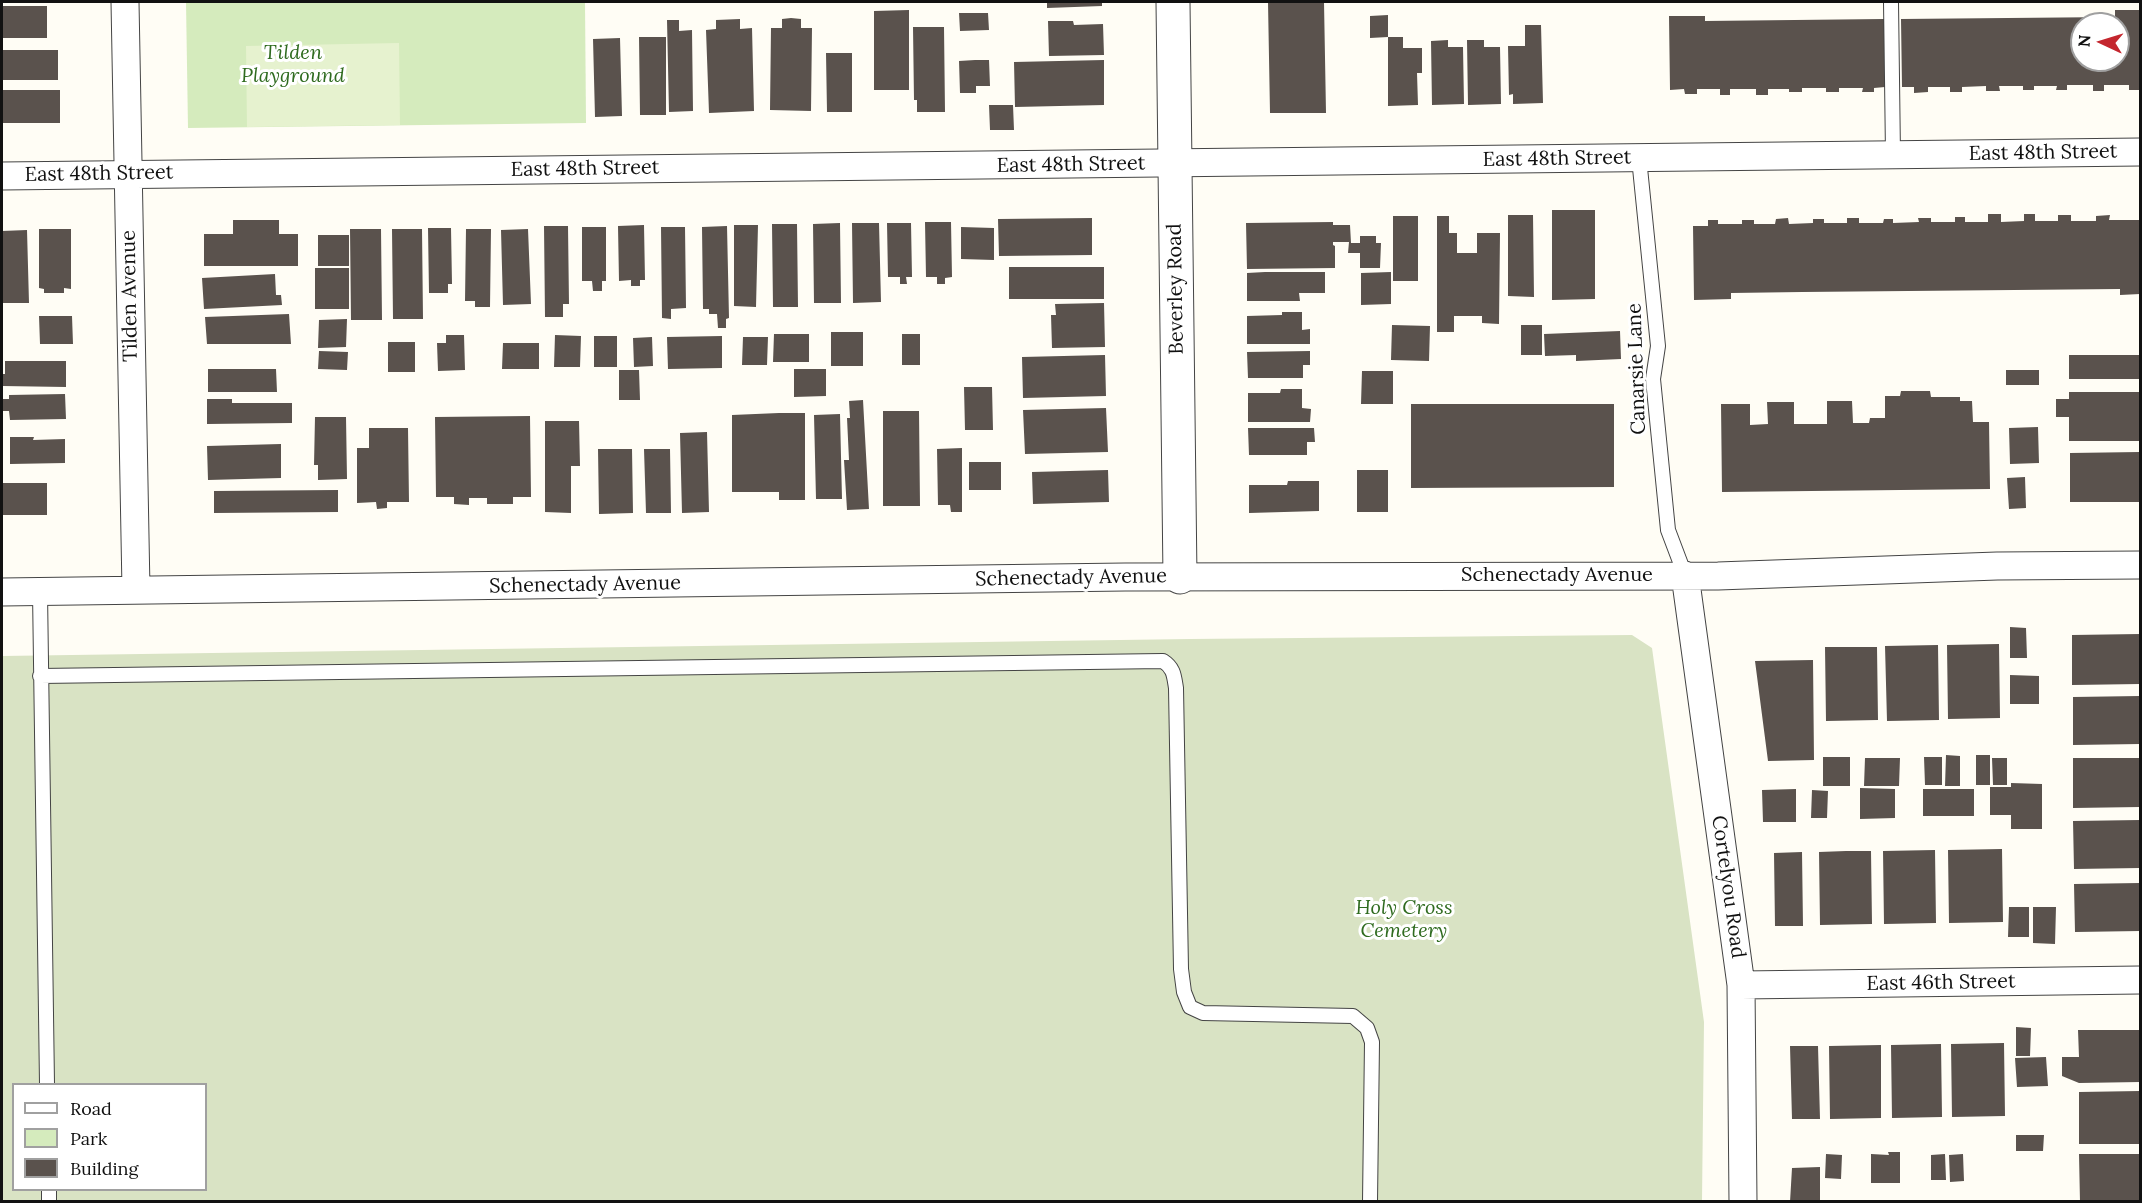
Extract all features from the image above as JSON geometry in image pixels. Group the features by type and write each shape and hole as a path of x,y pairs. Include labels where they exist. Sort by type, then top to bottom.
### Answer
{"street":[{"name":"Tilden Avenue","path":"125,2 135,591"},
{"name":"Beverley Road","path":"1173,2 1180,577"},
{"name":"East 48th Street","path":"2,176 2140,152"},
{"name":"Schenectady Avenue","path":"2,592 1180,577 1718,576 1997,566 2140,565"},
{"name":"Cortelyou Road","path":"1685,575 1741,985 1743,1202"},
{"name":"East 46th Street","path":"1741,985 2140,980"}],"lane":[{"path":"1891,2 1893,155"},
{"name":"Canarsie Lane","path":"1639,158 1659,346 1653,379 1668,530 1685,575"},
{"path":"40,592 47,1083"},
{"path":"40,676 1163,662 1171,666 1176,688 1181,969 1184,992 1190,1007 1203,1013 1353,1016 1366,1028 1372,1042 1370,1202"}],"green space":[{"name":"Tilden Playground","path":"186,2 585,2 586,123 188,128"},
{"path":"399,43 400,125 247,127 246,46"},
{"name":"Holy Cross Cemetery","path":"1632,635 1652,648 1704,1022 1702,1201 2,1202 2,656"}],"building":[{"path":"1047,2 1102,2 1102,6 1047,8"},
{"path":"1268,2 1324,2 1326,113 1270,113"},
{"path":"2,6 47,6 47,38 2,38"},
{"path":"909,10 909,90 874,90 874,11"},
{"path":"2115,10 2140,10 2140,90 2129,90 2129,85 2104,85 2104,91 2093,91 2093,85 2067,85 2067,90 2056,90 2057,86 2034,86 2034,90 2023,90 2023,86 1999,86 2000,91 1986,91 1986,86 1962,87 1962,92 1950,92 1950,87 1928,87 1928,92 1914,93 1914,87 1902,87 1901,19 2070,17 2070,72 2130,72 2130,12 2115,12"},
{"path":"959,13 988,13 989,30 960,31"},
{"path":"1388,15 1388,37 1370,38 1370,16"},
{"path":"1669,16 1705,16 1705,21 1884,19 1885,87 1874,88 1874,92 1862,92 1863,88 1839,88 1839,92 1826,92 1826,88 1802,88 1802,92 1789,92 1789,89 1768,89 1768,95 1756,95 1756,89 1730,89 1730,95 1720,95 1720,89 1697,89 1697,94 1685,94 1684,89 1670,90"},
{"path":"740,19 740,29 752,28 754,111 709,113 706,30 716,29 716,20"},
{"path":"782,19 801,19 801,28 812,28 811,111 770,110 771,28 782,28"},
{"path":"667,20 679,20 679,31 692,30 693,111 669,112"},
{"path":"1048,21 1073,21 1074,25 1103,24 1104,55 1049,56"},
{"path":"1525,25 1541,25 1543,103 1513,104 1513,94 1509,95 1508,46 1525,46"},
{"path":"913,27 944,27 945,112 917,112 917,100 914,100"},
{"path":"639,37 666,37 666,115 640,115"},
{"path":"1388,37 1403,37 1403,48 1422,48 1422,73 1417,73 1418,105 1388,106"},
{"path":"620,38 622,116 595,117 593,39"},
{"path":"1448,40 1448,47 1463,47 1464,104 1432,105 1431,41"},
{"path":"1467,40 1484,40 1484,47 1500,47 1501,104 1468,105"},
{"path":"2,50 58,50 58,80 2,80"},
{"path":"826,53 852,53 852,112 827,112"},
{"path":"989,60 990,86 976,86 976,93 960,93 959,61"},
{"path":"1104,60 1104,105 1015,107 1014,62"},
{"path":"2,90 60,90 60,123 2,123"},
{"path":"989,105 1013,105 1014,130 990,130"},
{"path":"1552,210 1595,210 1595,299 1552,300"},
{"path":"1988,214 2001,214 2001,222 2024,221 2024,214 2035,214 2035,221 2058,221 2058,215 2071,215 2071,221 2096,221 2096,216 2110,215 2109,220 2140,220 2140,294 2120,295 2120,289 1802,292 1731,293 1731,299 1694,300 1693,226 1708,226 1708,220 1718,220 1718,224 1742,224 1742,220 1754,220 1754,224 1775,224 1776,219 1788,218 1789,224 1813,223 1813,219 1824,219 1824,223 1847,223 1847,218 1859,218 1859,223 1883,223 1884,219 1893,219 1893,223 1919,222 1918,218 1931,218 1931,222 1955,222 1955,217 1965,217 1965,222 1988,222"},
{"path":"1508,215 1533,215 1534,297 1508,296"},
{"path":"1393,216 1418,216 1418,281 1393,281"},
{"path":"1437,216 1449,216 1449,233 1457,233 1457,253 1477,253 1477,233 1500,233 1499,324 1482,323 1482,316 1454,316 1454,332 1437,332"},
{"path":"1092,218 1092,255 999,256 998,219"},
{"path":"233,220 279,220 279,234 298,234 298,266 204,266 204,234 233,234"},
{"path":"925,222 951,222 952,277 945,278 945,284 937,284 937,277 926,277"},
{"path":"1333,222 1333,225 1350,225 1351,243 1360,243 1360,236 1376,236 1376,243 1381,243 1380,268 1360,268 1360,253 1348,253 1349,242 1333,242 1335,268 1247,269 1246,223"},
{"path":"840,223 841,303 814,303 813,224"},
{"path":"852,223 879,223 881,302 853,303"},
{"path":"887,223 911,223 912,277 906,277 907,284 900,284 900,277 888,277"},
{"path":"772,224 797,224 798,307 773,307"},
{"path":"644,225 645,280 640,280 640,286 631,286 631,280 619,281 618,226"},
{"path":"734,225 758,225 756,307 734,306"},
{"path":"544,226 568,226 569,304 563,304 563,317 545,317"},
{"path":"727,226 729,318 726,319 726,328 718,328 717,314 709,314 709,309 703,309 702,227"},
{"path":"582,227 606,227 606,281 602,281 602,291 593,291 592,281 582,281"},
{"path":"661,227 685,227 686,308 671,309 671,319 662,318"},
{"path":"961,227 994,228 994,260 961,259"},
{"path":"428,228 451,228 452,284 448,284 448,293 429,293"},
{"path":"39,229 71,229 71,289 64,288 64,293 44,293 44,289 39,288"},
{"path":"350,229 381,229 382,320 351,320"},
{"path":"392,229 422,229 423,319 393,319"},
{"path":"466,229 491,229 490,307 475,307 475,301 465,301"},
{"path":"528,229 531,304 503,305 501,230"},
{"path":"27,230 29,303 2,303 2,231"},
{"path":"318,235 349,235 349,266 318,266"},
{"path":"1009,267 1104,267 1104,299 1009,299"},
{"path":"315,268 349,268 349,309 315,309"},
{"path":"1325,272 1325,293 1299,293 1300,301 1247,301 1247,273"},
{"path":"1391,272 1391,304 1361,305 1361,273"},
{"path":"275,274 276,295 281,295 282,305 204,309 202,278"},
{"path":"1104,303 1105,347 1052,348 1051,315 1056,315 1055,304"},
{"path":"1282,312 1302,312 1302,330 1310,329 1310,344 1247,344 1247,316 1282,315"},
{"path":"289,314 291,344 207,344 205,317"},
{"path":"39,316 72,316 73,344 40,344"},
{"path":"347,319 346,347 318,348 319,320"},
{"path":"1392,325 1430,326 1429,361 1391,360"},
{"path":"1521,325 1542,325 1542,355 1521,355"},
{"path":"1620,331 1621,359 1576,361 1576,355 1545,356 1544,334"},
{"path":"831,332 863,332 863,366 831,366"},
{"path":"774,334 809,334 809,362 773,362"},
{"path":"902,334 920,334 920,365 902,365"},
{"path":"446,335 464,335 465,370 438,371 437,343 446,343"},
{"path":"555,335 581,336 580,367 554,367"},
{"path":"594,336 617,336 617,367 594,367"},
{"path":"722,336 722,368 668,369 667,337"},
{"path":"652,337 653,366 634,367 633,338"},
{"path":"743,337 768,337 767,365 742,365"},
{"path":"388,342 415,342 415,372 388,372"},
{"path":"503,343 539,343 539,369 502,369"},
{"path":"319,351 348,352 347,370 318,369"},
{"path":"1310,351 1310,365 1303,365 1303,378 1248,378 1247,352"},
{"path":"1105,355 1106,396 1023,398 1022,357"},
{"path":"2069,355 2140,355 2140,379 2069,379"},
{"path":"5,361 66,361 66,387 2,386"},
{"path":"208,369 276,369 277,392 208,392"},
{"path":"794,369 826,369 826,396 794,397"},
{"path":"619,370 639,370 640,400 619,400"},
{"path":"2006,370 2039,370 2039,385 2006,385"},
{"path":"1362,371 1393,371 1393,404 1361,404"},
{"path":"964,387 992,387 993,430 965,430"},
{"path":"1281,389 1302,389 1302,408 1311,409 1310,422 1248,422 1248,393 1280,393"},
{"path":"1901,391 1930,391 1931,397 1960,397 1960,401 1972,401 1973,422 1989,422 1990,489 1722,492 1721,404 1750,404 1750,425 1768,424 1767,402 1794,402 1794,424 1827,424 1827,401 1852,401 1853,423 1869,423 1870,418 1885,418 1885,396 1900,396"},
{"path":"2069,392 2140,392 2140,441 2069,441 2069,417 2056,417 2056,399 2069,399"},
{"path":"65,394 66,419 10,420 9,411 3,411 3,399 9,399 9,395"},
{"path":"207,399 232,399 232,403 292,403 292,423 207,424"},
{"path":"863,400 869,509 847,510 844,460 849,460 847,418 850,418 849,401"},
{"path":"1411,404 1614,404 1614,487 1411,488"},
{"path":"1106,408 1108,452 1025,454 1023,410"},
{"path":"883,411 919,411 920,506 883,506"},
{"path":"805,413 805,500 779,500 779,492 732,492 732,415"},
{"path":"840,414 842,499 816,499 814,415"},
{"path":"530,416 531,497 513,497 513,504 487,504 487,498 469,498 469,505 454,504 454,497 436,497 435,417"},
{"path":"315,417 346,417 347,479 318,480 318,465 314,465"},
{"path":"545,421 579,421 580,466 571,466 571,513 545,512"},
{"path":"2038,427 2039,463 2010,464 2009,428"},
{"path":"369,428 408,428 409,502 387,502 387,508 377,509 376,502 357,503 357,448 369,448"},
{"path":"1248,428 1314,428 1315,442 1307,442 1307,455 1249,455"},
{"path":"707,432 709,512 682,513 680,433"},
{"path":"10,437 34,437 33,440 65,439 65,463 10,464"},
{"path":"281,444 281,478 208,480 207,446"},
{"path":"962,448 962,512 951,512 950,505 938,505 937,449"},
{"path":"598,449 632,449 633,513 599,514"},
{"path":"644,449 670,449 671,513 646,513"},
{"path":"2140,452 2140,502 2070,502 2070,453"},
{"path":"969,462 1001,462 1001,490 969,490"},
{"path":"1108,470 1109,502 1033,504 1032,472"},
{"path":"1357,470 1388,470 1388,512 1357,512"},
{"path":"2025,477 2026,508 2009,509 2007,478"},
{"path":"1288,481 1319,481 1319,511 1249,513 1249,485 1287,485"},
{"path":"2,483 47,483 47,515 2,515"},
{"path":"338,490 338,512 214,513 214,491"},
{"path":"2010,627 2026,628 2027,658 2010,658"},
{"path":"2140,634 2140,684 2072,685 2072,635"},
{"path":"1999,644 2000,718 1948,719 1947,645"},
{"path":"1938,645 1939,720 1887,721 1885,646"},
{"path":"1825,647 1877,647 1878,720 1826,721"},
{"path":"1813,660 1814,760 1768,761 1755,661"},
{"path":"2010,675 2039,676 2039,704 2010,704"},
{"path":"2140,696 2140,744 2073,745 2073,697"},
{"path":"1946,755 1960,756 1960,786 1945,786"},
{"path":"1976,755 1990,755 1990,785 1976,785"},
{"path":"1823,757 1850,757 1850,786 1823,786"},
{"path":"1924,757 1942,757 1942,785 1925,785"},
{"path":"1865,758 1900,758 1899,786 1864,786"},
{"path":"1992,758 2007,758 2007,785 1993,785"},
{"path":"2073,758 2140,758 2140,807 2073,808"},
{"path":"2011,783 2042,784 2042,829 2011,829 2011,815 1990,815 1990,787 2011,787"},
{"path":"1860,788 1895,789 1895,818 1860,819"},
{"path":"1796,789 1796,822 1763,822 1762,790"},
{"path":"1923,789 1974,789 1974,816 1923,816"},
{"path":"1812,790 1828,791 1827,818 1811,818"},
{"path":"2140,820 2140,868 2074,869 2073,821"},
{"path":"2002,849 2003,922 1949,923 1948,850"},
{"path":"1935,850 1936,923 1884,924 1883,851"},
{"path":"1871,851 1872,924 1820,925 1819,852"},
{"path":"1802,852 1803,926 1775,926 1774,853"},
{"path":"2140,883 2140,931 2075,932 2074,884"},
{"path":"2009,907 2029,907 2029,937 2008,937"},
{"path":"2033,907 2056,907 2055,944 2033,943"},
{"path":"2016,1027 2031,1028 2030,1056 2016,1056"},
{"path":"2078,1030 2140,1030 2140,1082 2079,1083 2062,1076 2062,1057 2079,1057"},
{"path":"2004,1043 2005,1116 1952,1117 1951,1044"},
{"path":"1941,1044 1942,1117 1892,1118 1891,1045"},
{"path":"1881,1045 1881,1118 1830,1119 1829,1046"},
{"path":"1790,1046 1818,1046 1820,1119 1792,1119"},
{"path":"2046,1057 2048,1086 2017,1087 2015,1058"},
{"path":"2140,1091 2140,1144 2079,1144 2079,1092"},
{"path":"2016,1135 2044,1135 2043,1151 2016,1151"},
{"path":"1888,1152 1900,1152 1900,1183 1871,1183 1871,1154 1889,1155"},
{"path":"1826,1154 1842,1155 1841,1179 1825,1178"},
{"path":"1945,1154 1946,1180 1931,1180 1931,1155"},
{"path":"1963,1154 1964,1181 1950,1182 1949,1155"},
{"path":"2079,1154 2140,1154 2140,1202 2080,1202"},
{"path":"1820,1167 1820,1202 1790,1202 1792,1168"}]}
